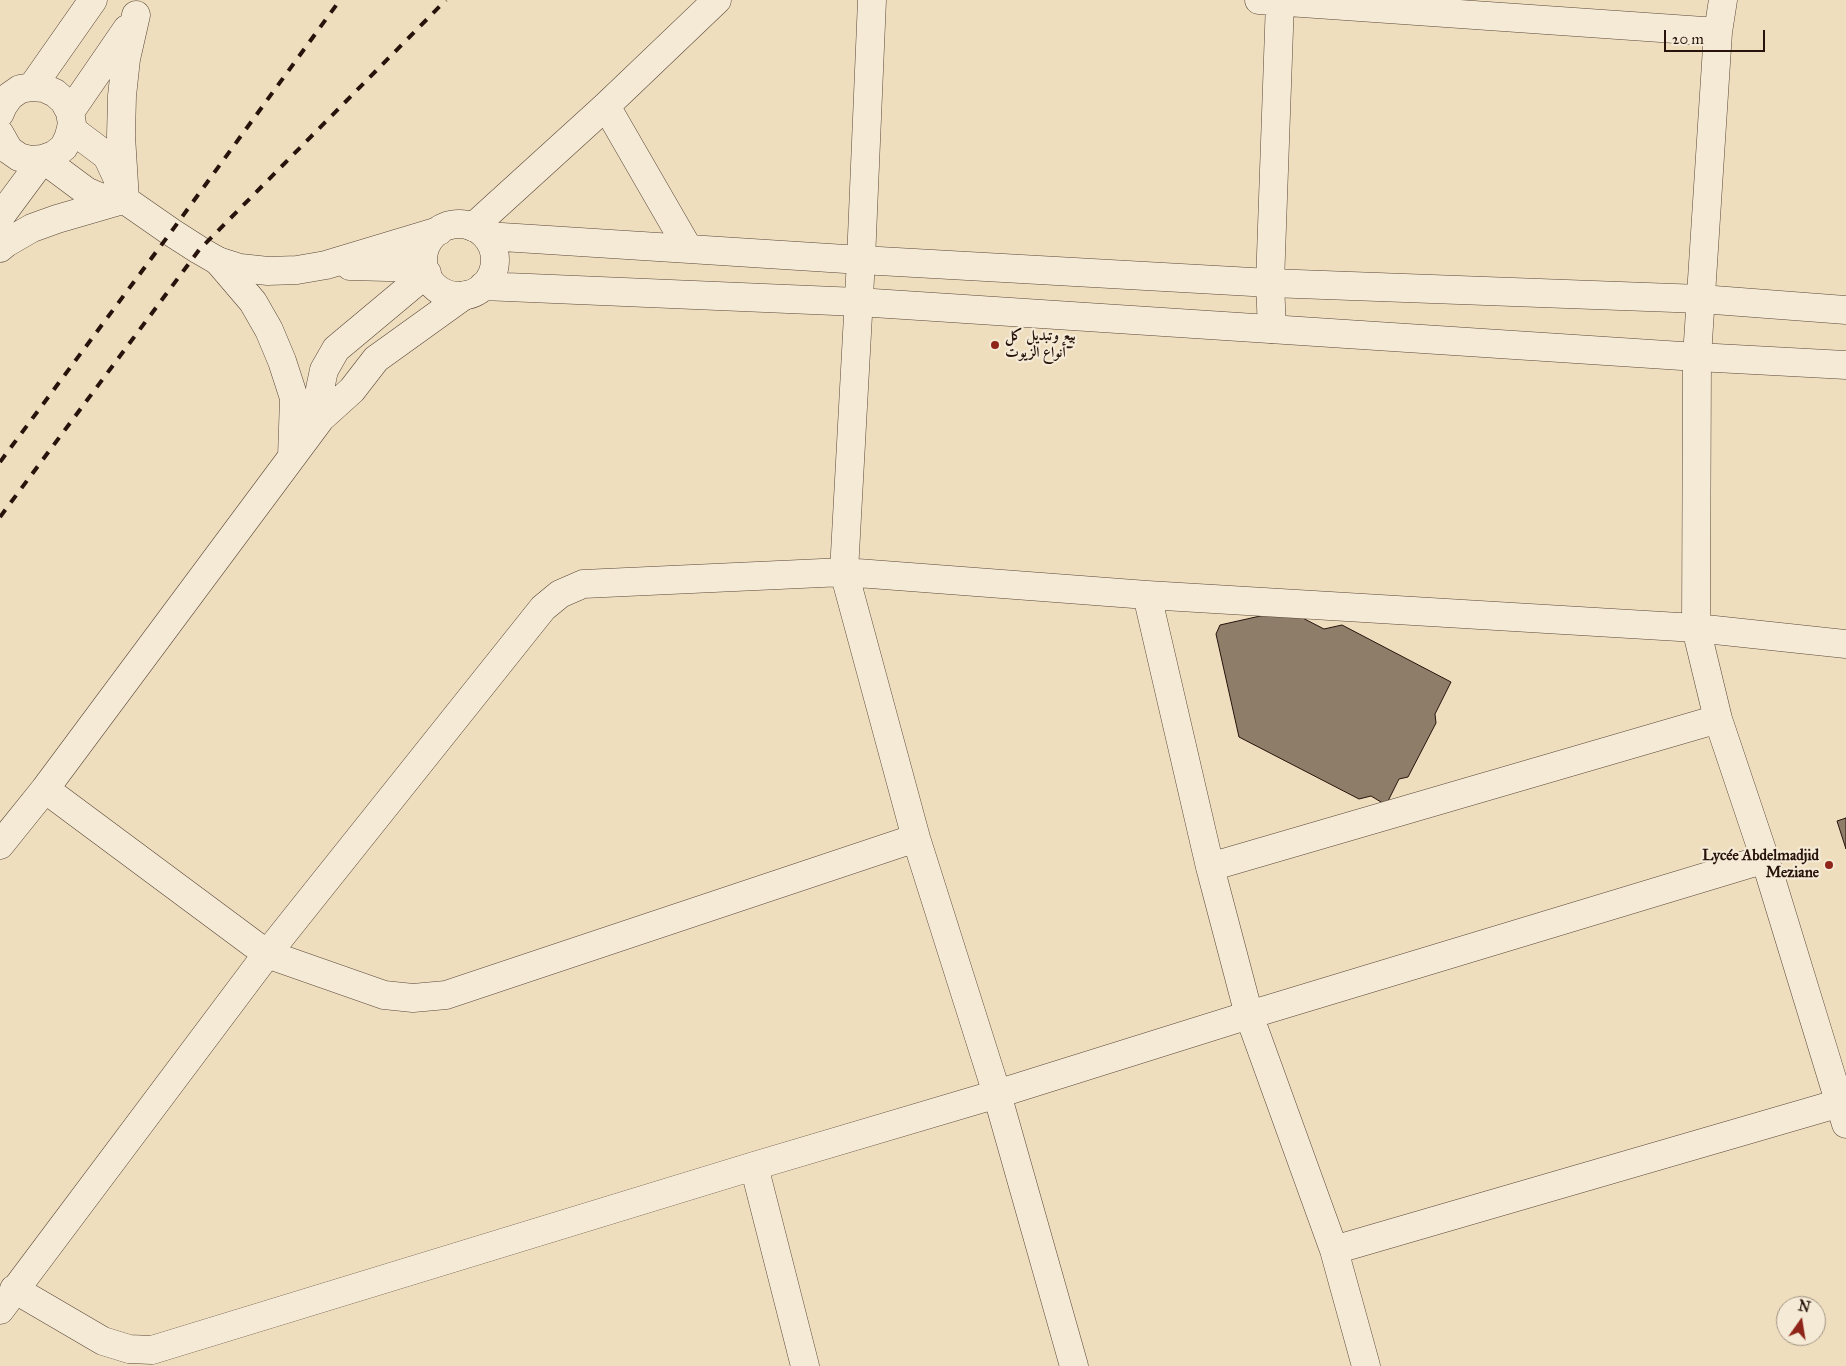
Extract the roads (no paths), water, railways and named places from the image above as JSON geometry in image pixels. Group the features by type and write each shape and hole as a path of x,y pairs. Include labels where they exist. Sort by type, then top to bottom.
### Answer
{"street":[{"path":"32,87 93,0"},
{"path":"479,231 717,0"},
{"path":"872,0 861,260 844,572 916,838 996,1094 1074,1366"},
{"path":"1334,1250 1843,1113 1765,859 1718,719 1696,628 1697,357 1718,32 1722,0"},
{"path":"1272,329 1270,282 1270,1 1718,32"},
{"path":"1,139 9,150 19,157 30,160 43,159 64,147 70,120 142,8"},
{"path":"125,200 121,136 122,96 126,59 142,8"},
{"path":"0,113 2,106 10,96 20,90 32,87 44,88 55,93 64,101 70,120 107,156 125,200"},
{"path":"606,106 688,248"},
{"path":"43,159 86,191 100,197 125,200 171,232 218,261 240,268 268,271 297,270 326,265 439,231"},
{"path":"0,217 43,159"},
{"path":"0,248 32,228 125,200"},
{"path":"1846,310 1701,299 1270,282 861,260 479,231 462,224 451,225 432,236 426,246 424,257 425,271 435,286 444,292 454,295 474,291 858,302 1846,365"},
{"path":"0,845 44,789 321,418 352,390 376,359 490,278 495,256 492,245 479,231"},
{"path":"218,261 253,302 269,330 282,361 294,398 292,457"},
{"path":"326,265 425,271"},
{"path":"321,418 320,389 324,370 336,349 425,271"},
{"path":"1765,859 1249,1014 996,1094 152,1350 129,1349 103,1341 7,1300 267,954 542,608 560,594 583,584 844,572 1147,594 1696,628 1846,644"},
{"path":"1147,594 1210,867 1249,1014 1334,1250 1366,1366"},
{"path":"1210,867 1718,719"},
{"path":"44,789 267,954 384,995 413,998 446,995 916,838"},
{"path":"754,1166 805,1366"}],"railway":[{"path":"0,462 340,0"},
{"path":"0,517 199,250 446,0"}],"place":[{"name":"بيع وتبديل كل أنواع الزيوت","path":"995,345"},
{"name":"Lycée Abdelmadjid Meziane","path":"1829,865"}]}
